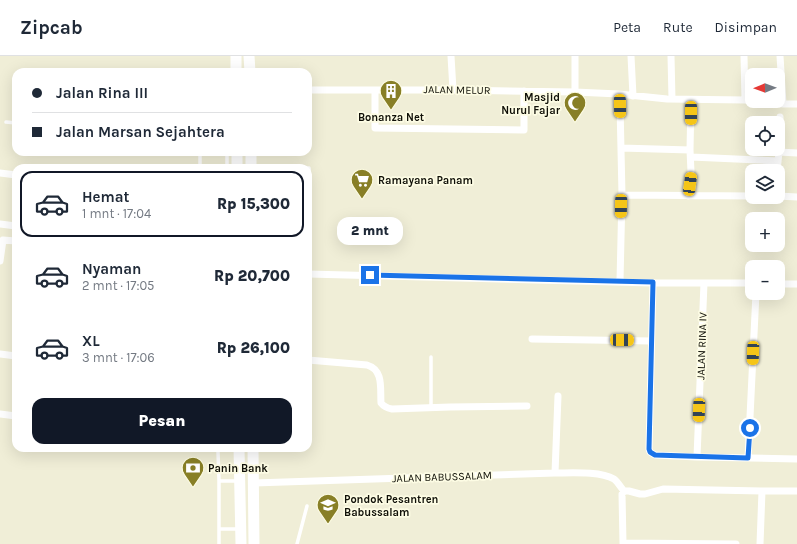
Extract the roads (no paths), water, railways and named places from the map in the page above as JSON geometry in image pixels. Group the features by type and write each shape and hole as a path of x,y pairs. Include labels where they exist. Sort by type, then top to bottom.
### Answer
{"main road":[{"path":"236,56 236,68"},
{"path":"249,56 250,68"},
{"path":"239,452 240,544"},
{"path":"253,452 254,544"}],"street":[{"path":"451,56 453,90"},
{"path":"575,56 575,92"},
{"path":"631,56 633,96"},
{"path":"671,56 672,99"},
{"path":"744,56 745,100"},
{"path":"780,56 781,68"},
{"name":"JALAN MELUR","path":"312,90 575,92 691,100 745,100"},
{"path":"375,90 375,128 495,130 524,130 524,91"},
{"path":"688,196 691,172 691,100"},
{"name":"JALAN MELUR","path":"785,104 797,104"},
{"path":"620,106 622,195 620,282"},
{"path":"621,148 778,161"},
{"path":"785,152 797,153"},
{"path":"778,164 779,156"},
{"path":"0,172 12,174"},
{"path":"622,195 745,196"},
{"path":"785,196 797,197"},
{"path":"0,224 12,226"},
{"path":"0,262 1,239 12,240"},
{"path":"312,274 620,282 745,283"},
{"path":"653,282 649,449 651,454 698,457 797,459"},
{"name":"JALAN RINA IV","path":"698,457 704,283"},
{"path":"785,284 797,284"},
{"path":"748,458 756,300"},
{"path":"532,339 651,341"},
{"path":"0,354 12,356"},
{"path":"312,360 372,366 380,376 381,403 383,406 392,409 527,406"},
{"path":"555,473 558,396"},
{"path":"0,414 12,416"},
{"name":"JALAN BABUSSALAM","path":"254,483 555,473 595,474 604,476 614,480 624,491"},
{"path":"736,544 623,543 622,494 624,491 645,494 663,489 797,491"},
{"path":"760,544 762,491"}],"lane":[{"path":"6,122 12,123"},
{"path":"431,357 431,408"},
{"path":"218,452 219,544"},
{"path":"219,481 240,481"},
{"path":"297,544 307,506"},
{"path":"219,529 240,529"}],"place":[{"name":"Bonanza Net","path":"391,110"},
{"name":"Masjid Nurul Fajar","path":"575,122"},
{"name":"Ramayana Panam","path":"362,200"},
{"name":"Panin Bank","path":"193,488"},
{"name":"Pondok Pesantren Babussalam","path":"328,524"}]}
